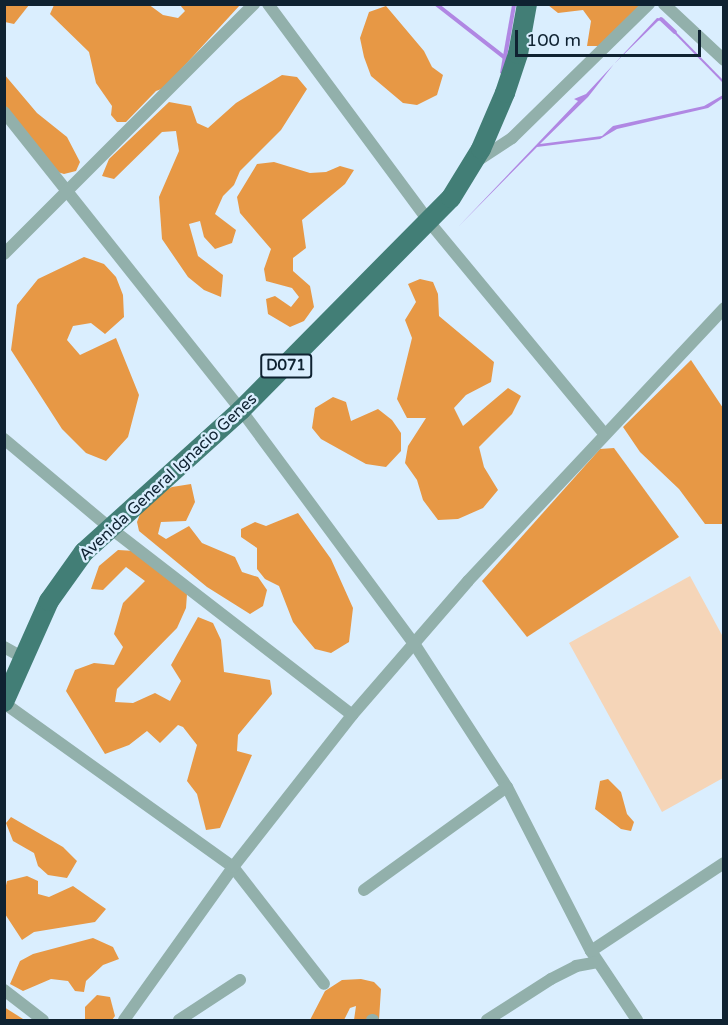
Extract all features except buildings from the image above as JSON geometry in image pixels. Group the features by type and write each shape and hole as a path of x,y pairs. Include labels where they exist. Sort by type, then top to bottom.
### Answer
{"main road":[{"name":"Avenida General Ignacio Genes","path":"4,702 22,657 60,583 109,528 241,410 430,223 473,163 505,93 518,54 527,4"}],"street":[{"path":"4,254 254,4"},
{"path":"268,4 430,223 604,433"},
{"path":"473,163 512,138 649,4"},
{"path":"664,4 723,60"},
{"path":"4,112 241,410 415,645 507,787 595,956 637,1020"},
{"path":"126,1020 233,867 352,715 415,645 468,581 723,308"},
{"path":"4,439 109,528 352,715"},
{"path":"4,647 22,657"},
{"path":"4,702 233,867 324,984"},
{"path":"364,890 507,787"},
{"path":"487,1020 550,979 595,956 723,863"},
{"path":"179,1020 240,980"},
{"path":"4,990 43,1020"}],"shaded area":[{"path":"5,4 29,5 14,24 5,22"},
{"path":"148,4 163,15 178,18 185,11 180,5 240,5 164,88 156,91 126,122 117,122 111,115 112,106 96,83 89,52 50,14 54,5"},
{"path":"512,5 516,5 504,75 500,73"},
{"path":"548,5 640,5 603,46 587,46 591,21 583,10 558,13"},
{"path":"386,6 424,51 432,67 443,75 437,95 417,105 403,103 371,76 364,57 360,38 369,12"},
{"path":"657,18 665,19 658,21 614,64"},
{"path":"672,28 723,80 723,83 671,30"},
{"path":"614,64 588,97 540,144 602,136 613,126 704,106 723,95 723,98 708,108 617,129 600,139 537,147 458,227 578,101 574,99 586,94"},
{"path":"4,74 37,113 67,137 80,162 76,171 64,174 51,170 5,108"},
{"path":"282,75 297,77 307,89 281,130 240,171 234,185 223,196 215,214 236,230 232,243 215,249 204,237 200,221 189,224 198,256 223,275 221,297 204,290 188,277 162,239 159,197 179,151 176,131 162,132 114,179 102,176 109,159 169,102 191,106 197,123 208,128 236,103"},
{"path":"274,162 310,173 326,172 340,166 354,170 345,184 302,220 306,248 293,258 293,271 310,286 314,307 304,321 290,327 268,314 266,299 275,296 291,307 299,297 292,288 266,281 264,269 271,249 240,213 237,197 257,164"},
{"path":"84,257 104,264 116,277 123,295 124,317 105,334 91,323 73,326 67,340 80,355 116,338 139,395 128,437 106,461 86,453 62,429 11,350 17,305 38,279"},
{"path":"420,279 433,282 438,294 439,316 494,362 491,382 466,395 454,408 463,426 508,388 521,396 512,414 479,447 484,467 498,490 483,508 458,519 438,520 423,500 417,480 405,463 408,446 426,418 407,418 397,399 412,338 405,320 416,302 408,284"},
{"path":"691,360 723,408 722,524 705,524 679,489 640,452 623,427"},
{"path":"333,397 346,402 351,421 378,409 392,420 401,433 401,451 386,467 366,464 321,439 312,428 315,408"},
{"path":"614,448 679,537 527,637 482,581 600,449"},
{"path":"191,484 195,502 186,521 161,522 158,534 166,539 189,526 202,543 235,557 242,572 258,577 267,590 263,606 250,614 207,587 139,531 137,522 145,501 172,487"},
{"path":"298,513 331,559 353,608 349,642 331,653 315,649 293,622 279,586 265,579 257,569 257,548 241,537 241,529 255,522 266,526"},
{"path":"118,550 135,551 187,594 186,608 177,628 117,689 115,702 133,703 155,693 170,701 181,681 171,665 198,617 213,623 221,640 224,672 270,680 272,694 238,735 237,751 252,755 220,828 206,830 197,794 187,781 197,745 183,727 178,725 160,743 147,731 129,745 105,754 66,691 75,670 94,663 114,665 123,647 114,634 123,603 145,581 126,567 103,590 91,589 99,566"},
{"path":"690,576 723,637 723,778 662,812 569,643"},
{"path":"608,779 621,792 627,814 634,822 631,831 621,829 595,809 600,781"},
{"path":"11,817 63,847 77,861 67,878 48,875 38,866 34,853 13,841 6,823"},
{"path":"27,876 38,881 38,894 49,897 73,886 106,909 95,922 34,932 22,940 5,914 5,890 7,881"},
{"path":"93,938 113,947 119,959 103,965 86,981 84,992 75,991 68,981 51,979 23,991 10,984 20,961 33,954"},
{"path":"361,979 374,982 381,989 379,1020 354,1020 356,1006 350,1008 344,1020 310,1020 325,991 342,980"},
{"path":"97,995 110,997 115,1016 112,1020 85,1020 85,1007"},
{"path":"4,1007 23,1019 24,1020 5,1020"}],"waterway":[{"path":"436,4 505,58"},
{"path":"661,19 675,32"}]}
